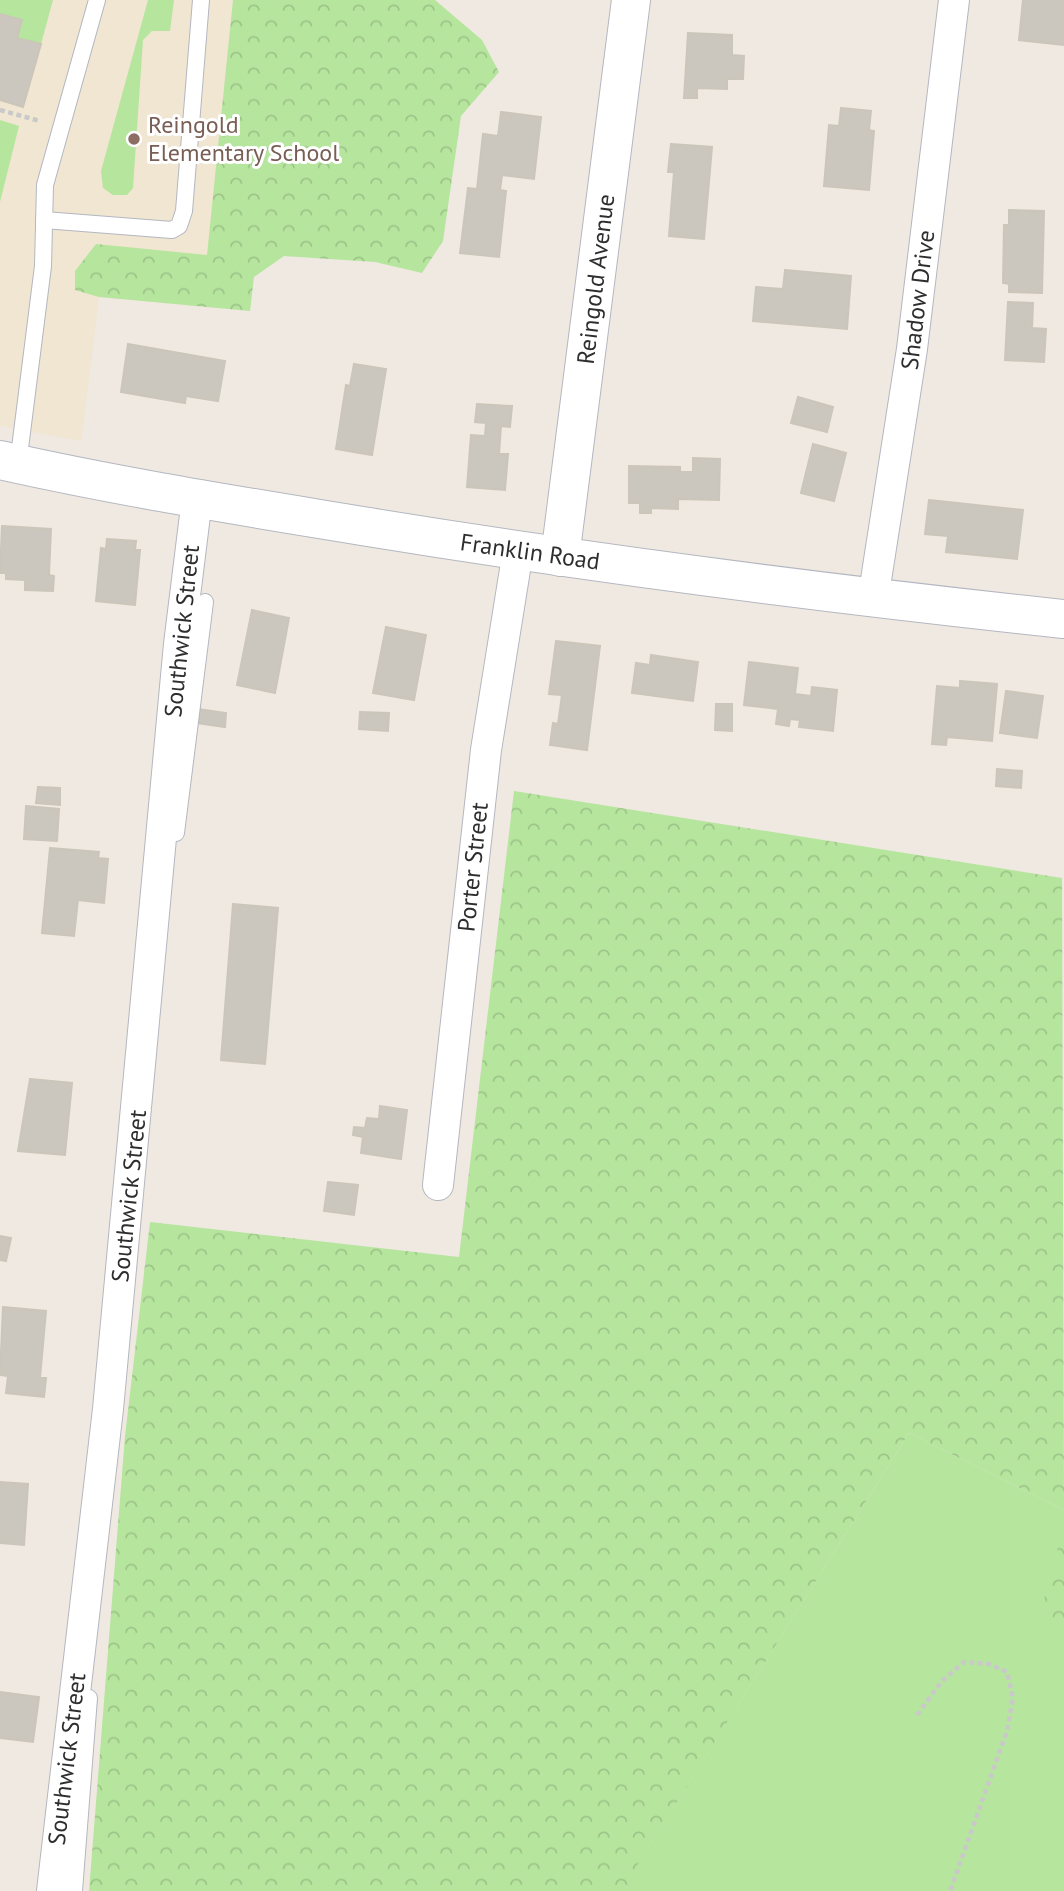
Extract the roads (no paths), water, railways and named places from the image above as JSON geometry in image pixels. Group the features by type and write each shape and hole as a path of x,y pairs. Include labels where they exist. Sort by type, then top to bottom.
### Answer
{"main road":[{"name":"Reingold Avenue","path":"560,557 631,0"},
{"name":"Franklin Road","path":"9,462 197,499 518,551 873,599 1064,619"}],"street":[{"name":"Shadow Drive","path":"873,599 912,349 954,0"},
{"name":"Southwick Street","path":"52,1891 108,1409 180,644 197,499"},
{"name":"Porter Street","path":"438,1185 486,750 518,551"}],"lane":[{"path":"9,462 43,266 45,185 97,0"},
{"path":"44,220 172,230 179,226 184,211 201,0"},
{"path":"74,1891 120,1274 205,602"}],"place":[{"name":"Reingold Elementary School","path":"134,139"}]}
